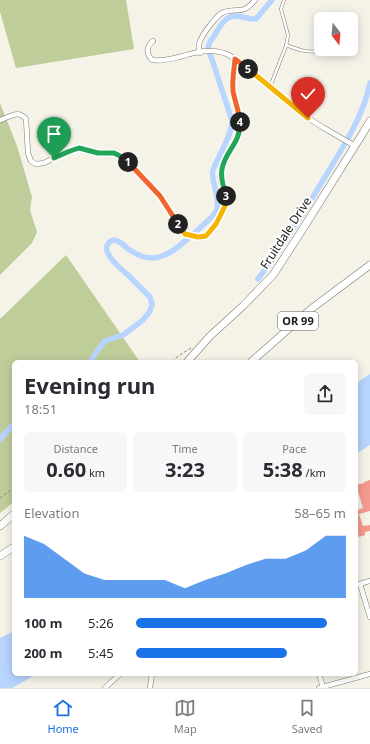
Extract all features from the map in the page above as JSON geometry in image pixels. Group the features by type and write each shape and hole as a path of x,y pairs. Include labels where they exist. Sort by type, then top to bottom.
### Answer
{"street":[{"path":"200,53 198,46 200,40 222,12 246,9 253,1"},
{"path":"153,41 148,49 148,56 152,60 160,61 200,53 225,53 235,59 313,121 355,146"},
{"path":"0,120 18,114 23,115 26,119 28,153 31,161 36,164 44,163 79,148 98,153 114,153 124,158 160,196 185,234 198,237 206,236 216,224 225,206 226,198 221,182 221,170 223,162 237,139 240,127 239,114 233,90 235,59"},
{"name":"Fruitdale Drive","path":"189,360 210,336 243,306 273,275 300,235 370,121"},
{"name":"OR 99","path":"253,360 311,309 370,265"},
{"path":"0,526 12,516"},
{"path":"0,556 12,549"},
{"path":"370,581 358,585 370,617"},
{"path":"320,676 321,687 370,674"},
{"path":"105,688 118,676"},
{"path":"150,688 152,676"}],"lane":[{"path":"270,87 286,45 288,35 282,9 284,0"},
{"path":"286,45 304,52 314,52"}],"path":[{"path":"0,498 12,489"}],"green space":[{"path":"0,0 126,0 134,49 16,68 0,12"},
{"path":"0,103 17,146 32,197 30,210 37,232 32,243 0,275"},
{"path":"66,255 139,360 12,360 12,504 0,513 0,319"}],"water":[{"path":"370,374 370,445 358,453 358,382"},
{"path":"12,632 12,676 33,676 12,688 0,688 0,638"}],"building":[{"path":"370,480 370,511 359,514 363,526 370,525 370,531 365,532 365,535 359,537 358,510 363,508 358,492 358,484"}],"waterway":[{"path":"91,360 105,341 123,335 143,320 150,311 152,304 150,297 112,260 107,251 108,244 111,241 117,241 140,256 153,258 166,255 179,246 216,212 218,204 212,174 230,133 232,121 208,46 220,26 227,18 237,16 256,19 272,0"},
{"path":"258,279 293,229 345,143 363,108 370,83"},
{"path":"0,439 12,426"}],"route":[{"path":"54,158 79,148 98,153 114,153 124,158 160,196 185,234 198,237 206,236 216,224 225,206 226,198 221,182 221,170 223,162 237,139 240,127 239,114 233,90 235,59 308,118"}]}
